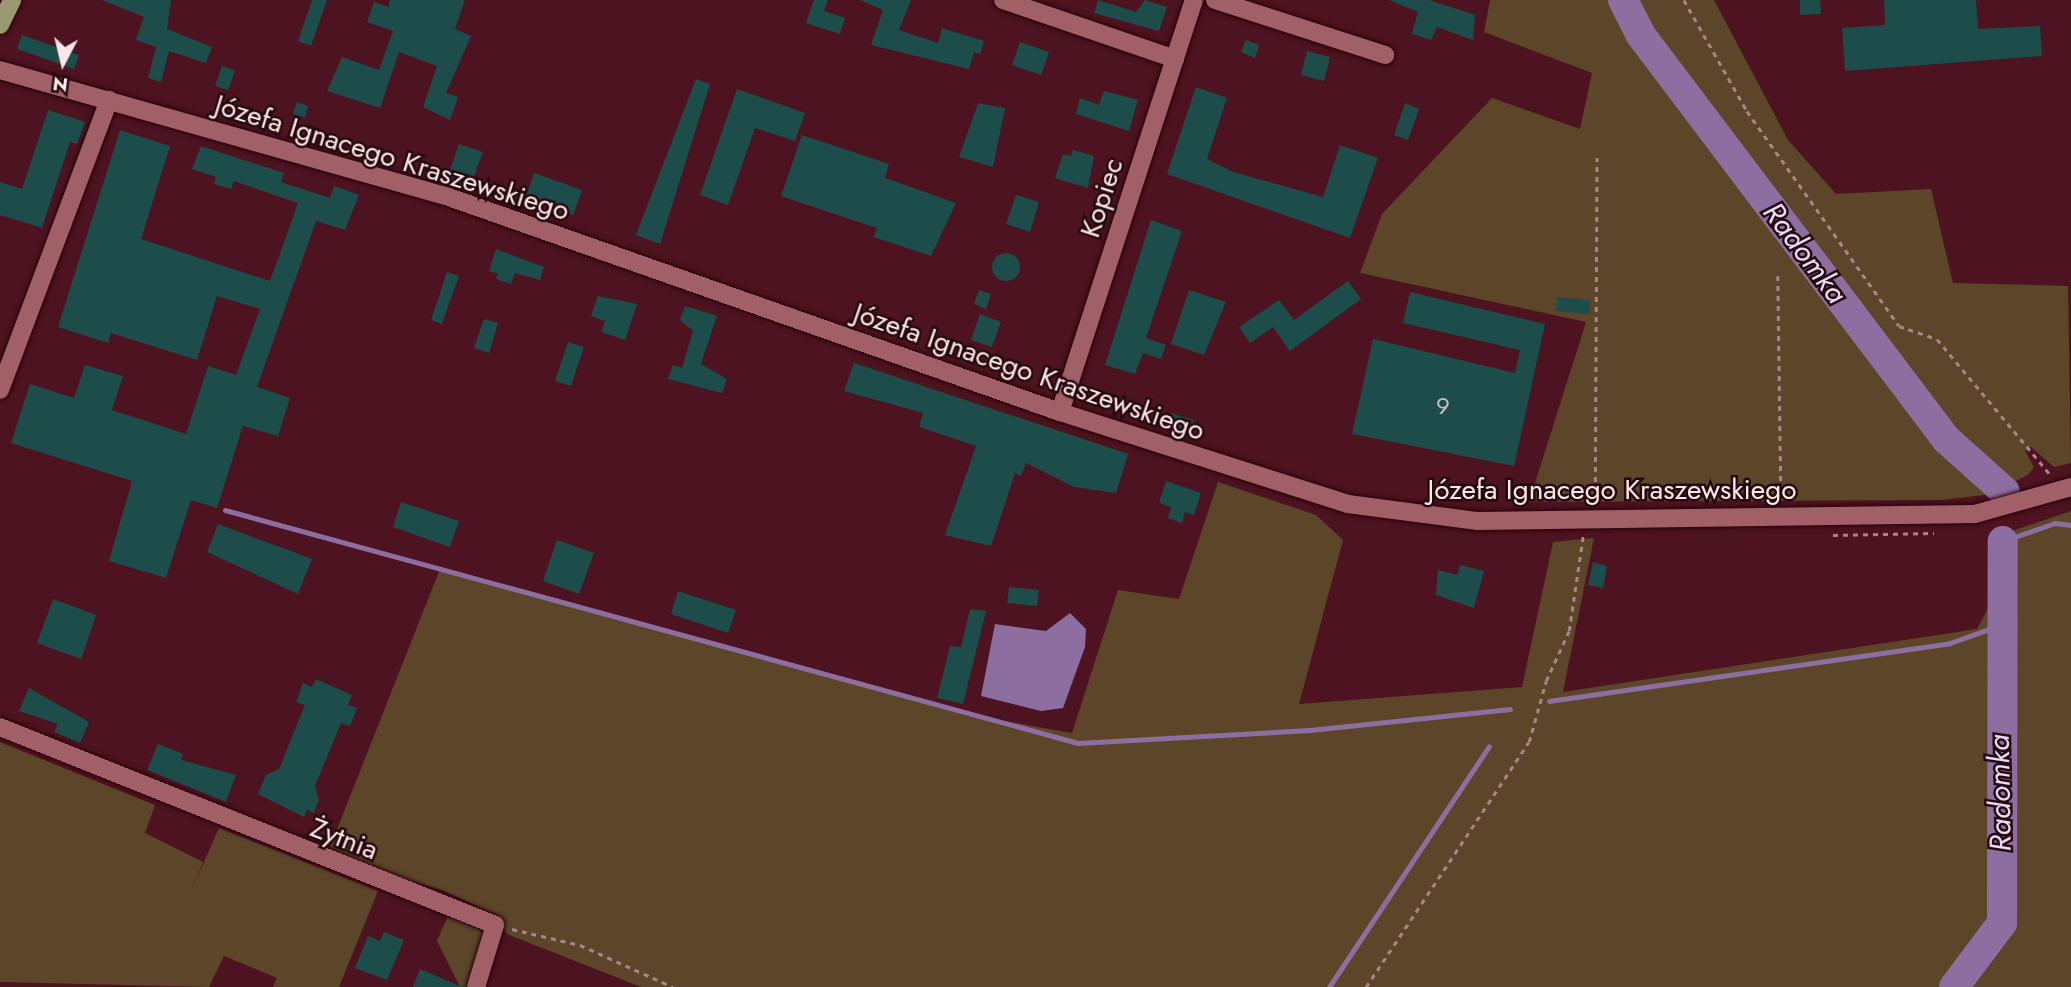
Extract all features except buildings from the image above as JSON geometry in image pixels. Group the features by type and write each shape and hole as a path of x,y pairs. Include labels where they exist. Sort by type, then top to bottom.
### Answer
{"main road":[{"path":"0,25 12,0"}],"street":[{"path":"1003,0 1175,58"},
{"name":"Kopiec","path":"1060,412 1194,0"},
{"path":"1215,0 1385,55"},
{"name":"Józefa Ignacego Kraszewskiego","path":"0,69 443,195 1060,412 1348,504 1467,520 1975,514 2066,480"},
{"path":"0,390 108,100"},
{"name":"Żytnia","path":"0,727 495,925"},
{"path":"476,987 495,925"}],"path":[{"path":"1684,0 1747,111 1899,326 1937,339 2043,471 2066,480"},
{"path":"1594,519 1597,158"},
{"path":"1778,276 1781,517"},
{"path":"1366,987 1529,743 1546,681 1569,631 1583,536"},
{"path":"495,925 580,945 673,987"}],"shaded area":[{"path":"1490,0 1714,0 1788,140 1836,194 1931,189 1953,283 2068,286 2071,463 2054,467 2031,447 2025,451 2034,467 2029,474 1993,494 1942,500 1529,502 1586,322 1360,273 1382,214 1492,98 1580,129 1592,73 1484,32"},
{"path":"1218,482 1316,515 1343,540 1299,704 1522,687 1553,542 1594,538 1563,692 1977,629 1988,608 1994,537 2071,511 2071,987 641,987 507,934 494,914 440,889 365,869 330,847 440,569 988,718 1072,733 1118,590 1179,599"},
{"path":"1070,613 1086,629 1085,647 1063,708 1041,711 981,696 995,624 1046,631"},
{"path":"0,742 155,805 145,833 203,862 192,889 219,828 378,891 339,987 273,987 277,978 224,956 209,987 0,982"},
{"path":"450,911 484,926 486,943 468,987 460,987 437,941"}],"waterway":[{"name":"Radomka","path":"1623,0 1640,34 1946,439 2005,492"},
{"path":"225,510 1078,743 1310,730 1510,709"},
{"path":"2003,541 2055,523 2071,525"},
{"name":"Radomka","path":"1954,987 2002,923 2003,541"},
{"path":"1549,701 1950,643 2000,625"},
{"path":"1329,987 1489,746"}]}
